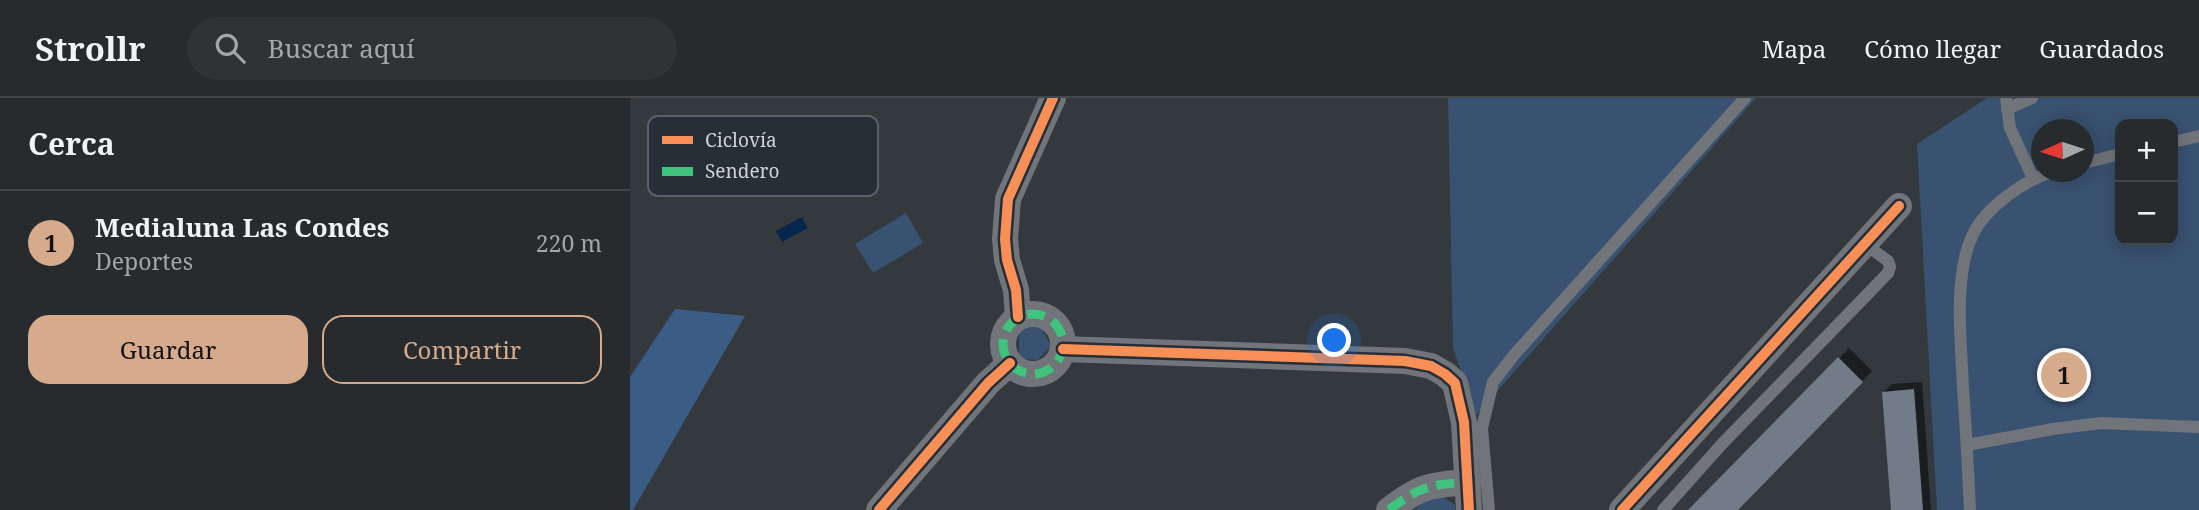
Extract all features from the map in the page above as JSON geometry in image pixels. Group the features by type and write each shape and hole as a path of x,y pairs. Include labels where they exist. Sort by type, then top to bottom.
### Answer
{"street":[{"path":"1018,317 1016,290 1007,260 1005,239 1008,199 1053,98"},
{"path":"1622,510 1899,206"},
{"path":"1040,314 1050,318 1059,327 1063,337 1063,349 1054,367 1044,372 1025,373 1010,363 1003,341 1010,324 1018,317 1040,314"},
{"path":"1063,349 1405,361 1431,366 1455,383 1464,422 1469,510"},
{"path":"879,510 988,383 1010,363"},
{"path":"1389,510 1409,495 1428,486 1468,482"}],"lane":[{"path":"1489,510 1482,428 1493,382 1514,355 1745,98"},
{"path":"2031,172 2010,128 2007,103 2032,98"},
{"path":"2178,141 2199,136"},
{"path":"2094,160 2115,155"},
{"path":"1970,510 1960,321 1964,257 1975,231 1991,211 2012,192 2031,180"},
{"path":"1663,510 1722,444 1888,272 1888,261 1865,244"},
{"path":"1966,445 2101,423 2199,427"}],"shaded area":[{"path":"1448,98 1756,98 1476,415 1453,348"},
{"path":"1987,98 2199,98 2199,510 1937,510 1917,144"},
{"path":"906,213 923,243 873,273 855,244"},
{"path":"802,217 808,228 782,242 776,231"},
{"path":"675,309 745,316 633,510 630,510 630,377"},
{"path":"1038,322 1051,346 1038,360 1019,359 1019,323"},
{"path":"1438,493 1455,505 1455,510 1413,510"}],"building":[{"path":"1838,357 1863,382 1738,510 1688,510"},
{"path":"1914,389 1923,510 1891,510 1882,392"}],"marked path":[{"path":"1033,314 1050,319 1058,327 1063,344 1058,361 1050,369 1033,374 1016,369 1008,361 1003,344 1008,327 1016,319 1033,314"},
{"path":"1389,510 1417,491 1444,484 1468,482"}],"cycle path":[{"path":"1018,317 1016,290 1007,260 1005,239 1008,199 1053,98"},
{"path":"1622,510 1899,206"},
{"path":"1063,349 1405,361 1431,366 1455,383 1464,422 1469,510"},
{"path":"879,510 988,383 1010,363"}],"place":[{"name":"Medialuna Las Condes","path":"2064,375"}]}
